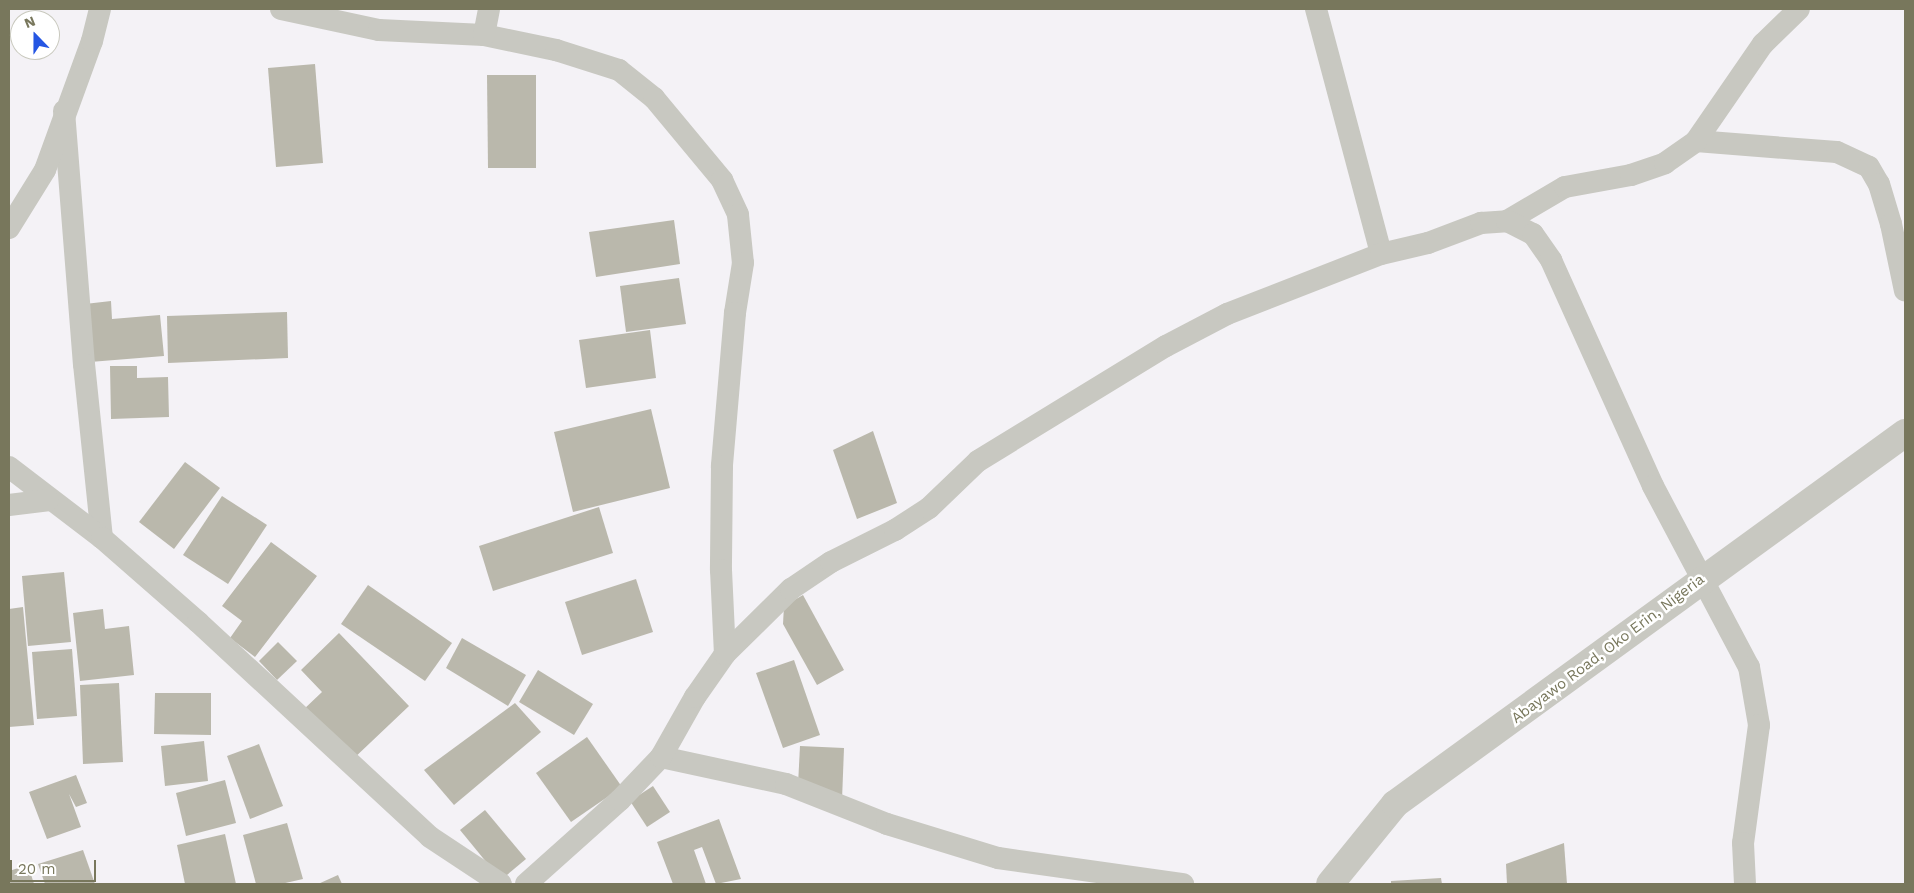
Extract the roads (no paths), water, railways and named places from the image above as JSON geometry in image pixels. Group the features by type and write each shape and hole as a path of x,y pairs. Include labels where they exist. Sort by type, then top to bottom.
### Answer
{"street":[{"path":"9,228 45,170 64,111 92,41 100,9"},
{"path":"281,9 379,30 484,35 556,50 620,70 654,98 690,138 722,180 738,215 743,262 722,466 725,654"},
{"path":"484,35 489,9"},
{"path":"1316,9 1381,254"},
{"path":"526,884 620,800 661,757 695,697 725,654 792,588 831,562 895,530 929,508 978,461 1166,346 1227,314 1381,254 1410,248 1481,223 1507,221 1564,187 1631,175 1665,163 1696,141 1763,44 1799,9"},
{"path":"64,111 78,267 84,364 102,538"},
{"path":"1696,141 1837,152 1869,168 1879,184 1891,224 1905,291"},
{"path":"1507,221 1533,234 1551,260 1654,486 1749,667 1760,726 1743,843 1744,884"},
{"name":"Abayawo Road, Oko Erin, Nigeria","path":"1330,884 1395,804 1472,751 1702,578 1905,433"},
{"path":"9,467 48,500 102,538 198,622 430,837 501,884"},
{"path":"9,505 48,500"},
{"path":"661,757 786,784 887,824 998,858 1183,884"}]}
